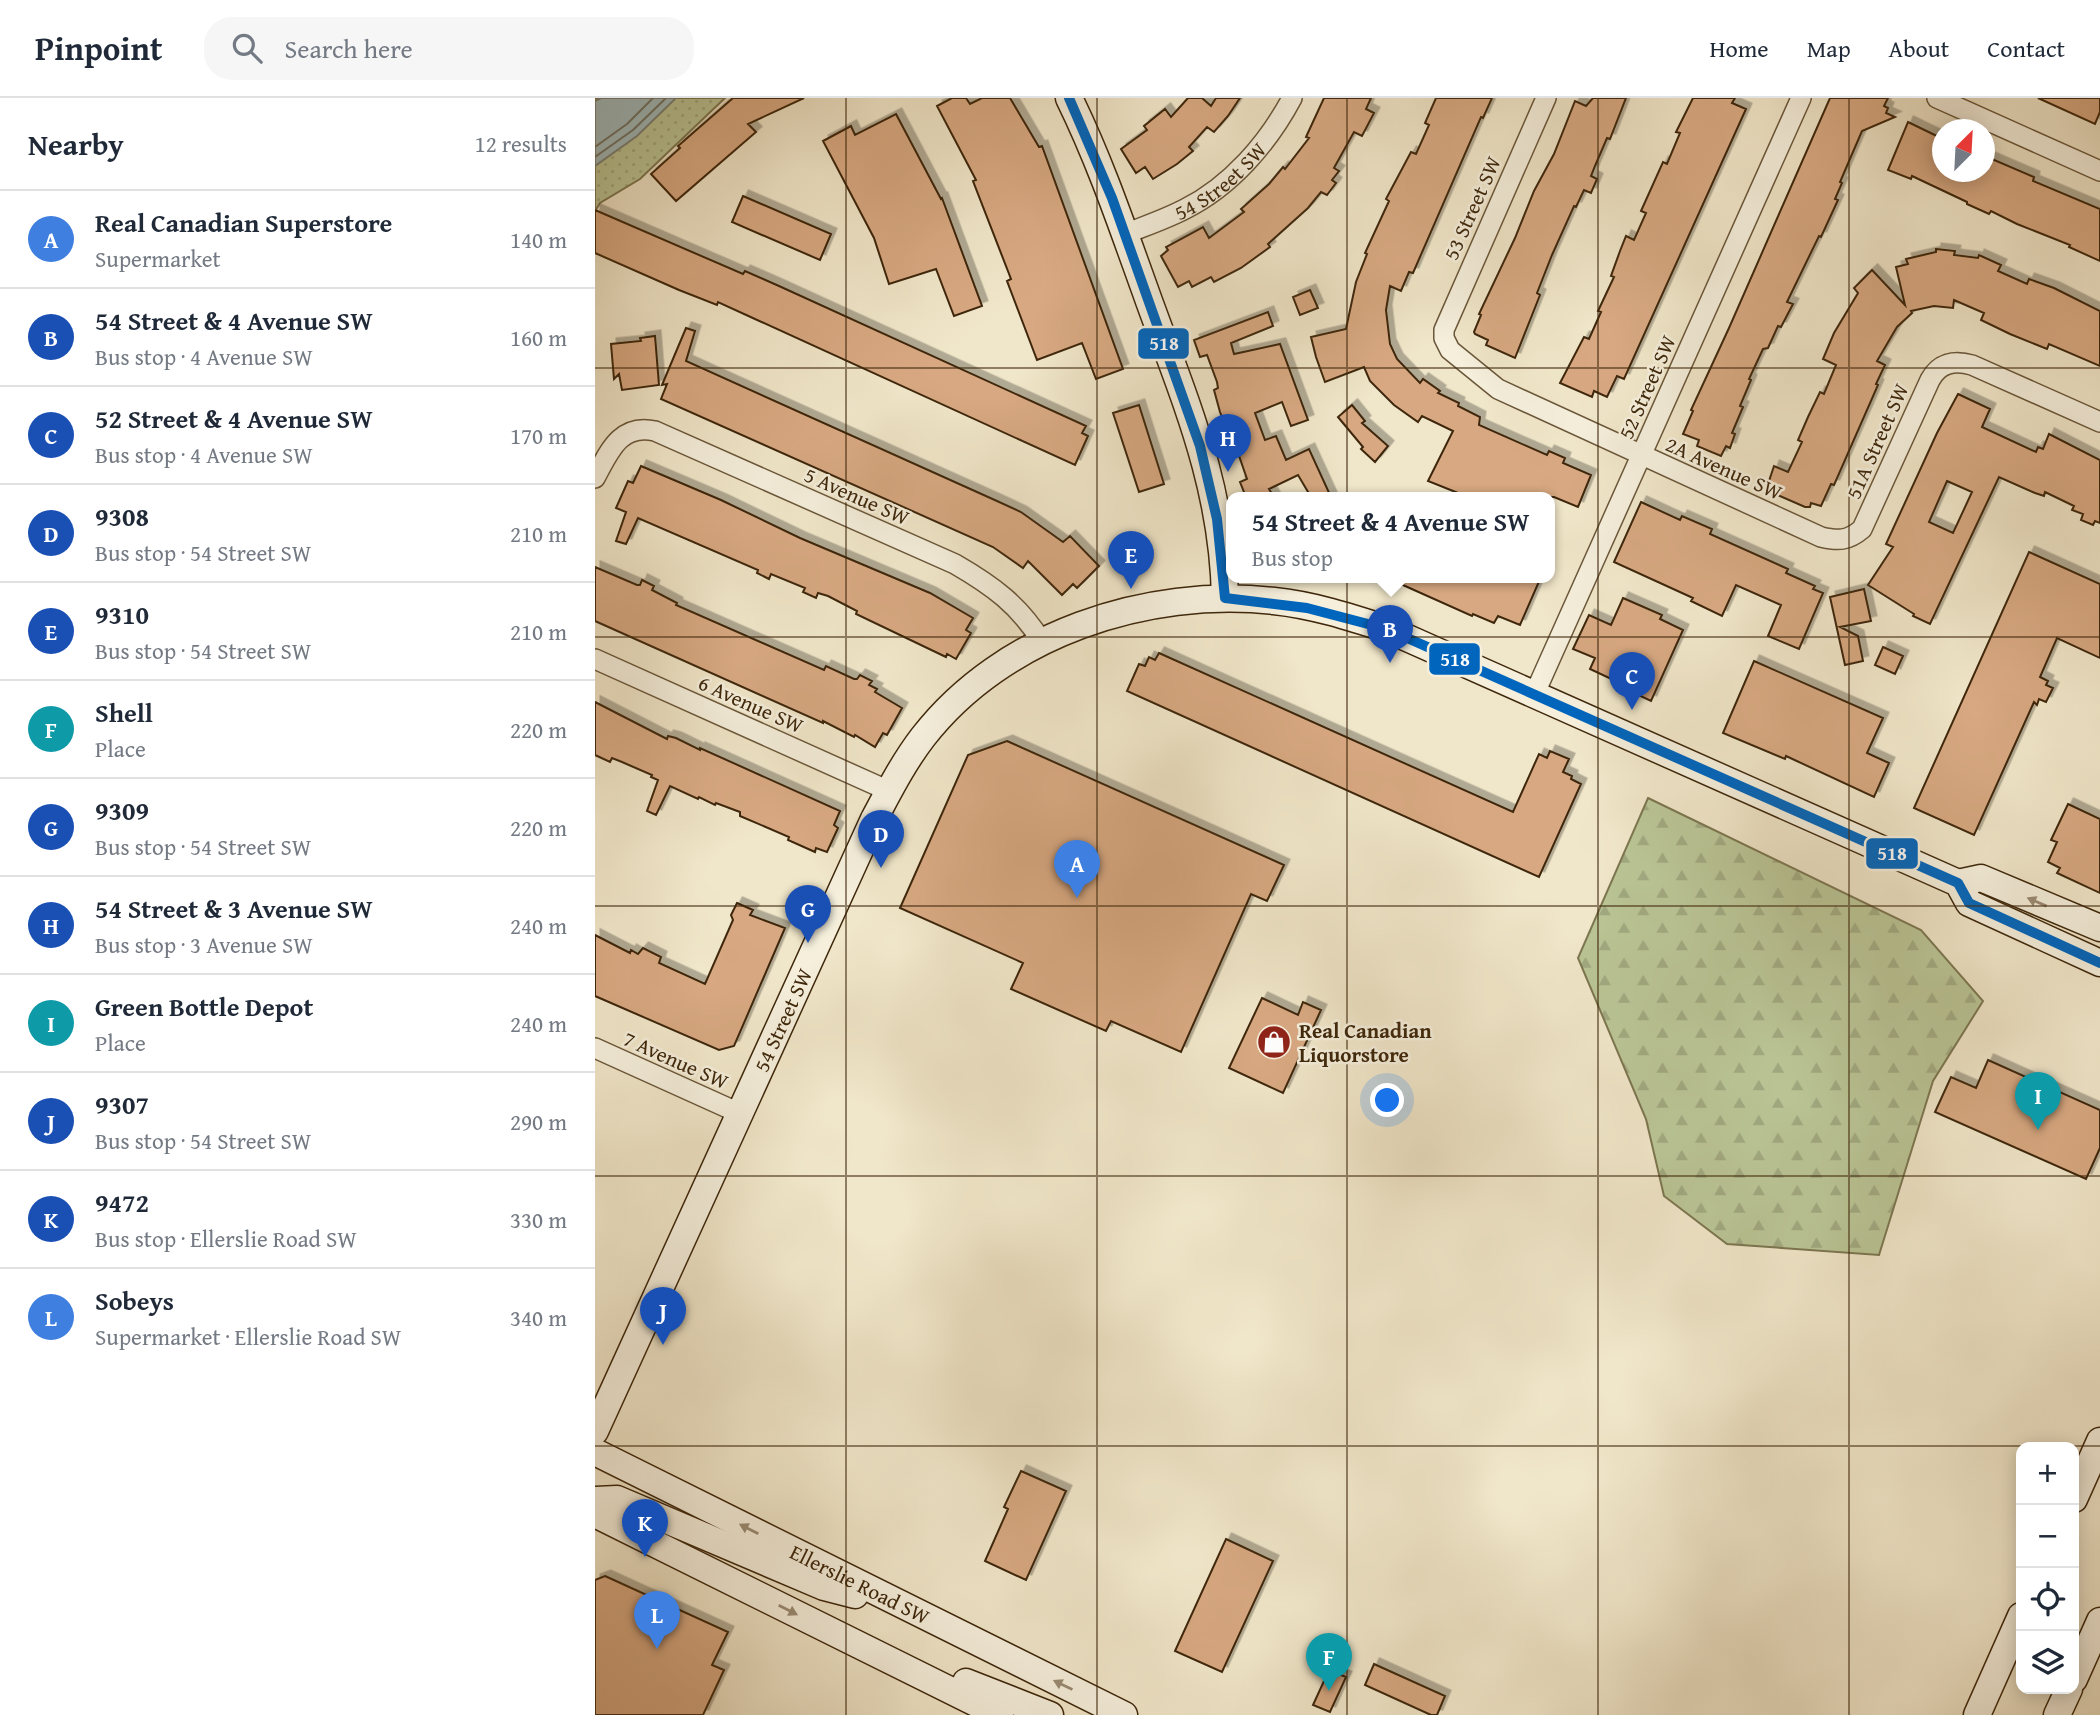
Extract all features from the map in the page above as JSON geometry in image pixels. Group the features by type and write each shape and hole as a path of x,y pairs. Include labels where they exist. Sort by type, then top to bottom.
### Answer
{"street":[{"path":"1069,98 1103,172 1201,441 1223,548 1225,598"},
{"name":"54 Street SW","path":"1125,234 1187,208 1221,185 1259,148 1292,98"},
{"name":"53 Street SW","path":"1444,338 1446,323 1546,98"},
{"name":"52 Street SW","path":"1534,695 1801,98"},
{"path":"1937,98 2100,171"},
{"name":"2A Avenue SW","path":"1444,338 1457,357 1498,389 1821,537 1840,540 1848,538"},
{"name":"51A Street SW","path":"1848,538 1862,528 1866,521 1934,371 1947,363 1972,365 2100,422"},
{"name":"5 Avenue SW","path":"595,478 610,449 630,431 655,431 955,564 1014,604 1027,618 1042,642"},
{"name":"54 Street SW","path":"595,1431 889,791 924,736 954,704 993,672 1042,642 1076,627 1128,611 1195,599 1274,601 1347,616 1408,638 1958,883"},
{"name":"6 Avenue SW","path":"595,659 889,791"},
{"path":"2100,928 1981,878 1958,883 1969,903 2100,963"},
{"name":"7 Avenue SW","path":"595,1048 739,1113"},
{"path":"2079,1488 2100,1441"},
{"name":"Ellerslie Road SW","path":"595,1452 1124,1715"},
{"path":"595,1500 617,1499 824,1587 911,1610"},
{"path":"595,1514 1000,1715"},
{"path":"2079,1668 2100,1621"},
{"path":"1977,1715 2016,1628"},
{"path":"1989,1715 2010,1642"},
{"path":"884,1658 974,1685 1050,1715"},
{"path":"2057,1715 2067,1694"}],"green space":[{"path":"595,98 725,98 640,179 600,203 595,211"},
{"path":"1648,798 1921,930 1983,1001 1933,1081 1879,1255 1727,1244 1664,1196 1646,1119 1578,958"}],"water":[{"path":"601,98 676,98 637,136 595,166 595,101"}],"building":[{"path":"733,98 804,98 748,124 756,132 676,201 651,174 680,148 678,146"},
{"path":"952,98 966,98 970,104 982,98 1010,98 1039,147 1042,146 1123,369 1096,379 1082,343 1037,360 1007,281 1011,279 973,181 976,180 937,106"},
{"path":"1188,98 1202,98 1211,106 1216,98 1240,98 1214,132 1207,127 1189,147 1193,151 1177,164 1153,179 1145,167 1136,173 1121,149 1147,130 1144,126 1165,109 1171,117"},
{"path":"1324,98 1371,98 1366,109 1374,113 1362,136 1354,132 1334,168 1339,171 1332,180 1336,183 1327,195 1321,192 1308,208 1268,244 1270,247 1241,268 1214,282 1211,277 1192,287 1189,281 1178,287 1161,256 1168,250 1166,247 1203,227 1209,238 1244,212 1241,209 1269,184 1283,167 1285,169 1309,138 1306,137"},
{"path":"1436,98 1492,98 1483,118 1481,117 1413,273 1409,272 1401,291 1390,286 1386,310 1390,344 1397,359 1420,383 1423,379 1440,391 1438,393 1480,417 1479,425 1547,455 1549,451 1565,458 1563,463 1591,475 1578,507 1555,497 1555,492 1456,492 1428,481 1453,431 1422,416 1418,422 1394,405 1370,381 1364,367 1325,382 1311,337 1346,329 1356,282 1367,254 1365,253 1389,201 1386,199 1411,152 1416,154 1429,125 1425,123"},
{"path":"1593,98 1626,98 1610,139 1607,138 1591,176 1597,179 1591,193 1584,190 1552,255 1537,293 1540,295 1515,358 1486,345 1488,340 1475,334 1481,315 1479,314 1534,191 1554,154 1575,101 1586,106"},
{"path":"1693,98 1735,98 1732,103 1746,109 1624,379 1617,376 1607,397 1594,391 1592,397 1560,383 1584,337 1589,339 1601,312 1598,311 1614,277 1611,276 1626,236 1634,240 1646,213 1641,211 1663,162 1667,164 1680,133 1676,132"},
{"path":"1830,98 1888,98 1884,106 1888,108 1886,113 1895,117 1862,131 1840,182 1842,183 1835,199 1838,200 1787,302 1793,304 1781,327 1778,326 1768,348 1763,349 1740,406 1743,407 1732,433 1735,434 1730,448 1726,446 1721,456 1697,446 1699,440 1683,434 1693,411 1691,410"},
{"path":"2038,98 2100,98 2100,112 2095,124"},
{"path":"896,114 942,198 982,306 954,316 936,269 889,284 874,238 823,141 851,126 855,135"},
{"path":"1908,122 1932,134 1932,182 1995,182 1995,160 2034,177 2033,181 2100,209 2100,261 1991,211 1989,214 1912,176 1911,179 1888,170"},
{"path":"743,196 831,234 820,260 732,222"},
{"path":"595,210 743,274 745,271 1086,426 1082,433 1088,436 1075,465 718,302 717,305 679,290 595,253"},
{"path":"1936,249 1955,251 1954,255 1978,258 1979,255 2001,265 1998,271 2027,284 2029,279 2054,288 2100,311 2100,366 2049,344 2047,349 2010,334 1981,320 1984,313 1954,300 1953,308 1934,306 1911,311 1897,327 1877,361 1885,365 1876,384 1878,385 1834,485 1831,484 1821,506 1811,503 1810,507 1805,507 1766,490 1774,466 1788,472 1802,442 1798,440 1808,417 1820,392 1824,394 1836,365 1823,359 1834,333 1858,293 1854,288 1872,270 1905,305 1896,267 1908,264 1906,259 1936,252"},
{"path":"1310,290 1318,308 1300,315 1293,297"},
{"path":"1268,312 1273,326 1231,343 1234,354 1280,344 1308,420 1291,426 1282,402 1255,413 1265,440 1276,436 1286,460 1309,449 1329,492 1308,492 1298,475 1269,489 1271,492 1244,492 1240,482 1247,479 1228,424 1225,425 1220,412 1214,390 1218,388 1217,382 1207,355 1200,357 1194,340"},
{"path":"686,328 695,331 686,361 1021,512 1063,542 1070,536 1099,566 1077,588 1073,584 1062,595 1028,561 1023,568 993,547 661,399 667,384 662,385"},
{"path":"655,336 659,385 622,390 619,374 614,379 611,344 641,341 640,338"},
{"path":"1958,394 1990,409 1982,427 2036,452 2038,447 2043,449 2049,434 2100,460 2100,523 2095,521 2093,525 2081,520 2083,514 2072,510 2074,506 2045,492 2044,496 1999,477 1930,624 1913,616 1914,614 1868,585 1893,547 1886,544","holes":["1947,481 1972,492 1953,533 1929,522"]},
{"path":"1139,405 1164,484 1139,492 1113,413"},
{"path":"1352,405 1365,421 1362,423 1388,446 1375,462 1361,449 1363,447 1338,417"},
{"path":"641,466 930,593 973,618 966,630 971,633 956,659 947,654 946,657 856,614 857,611 828,596 818,593 816,598 803,592 805,588 771,574 769,579 757,573 758,570 638,518 626,544 616,541 626,512 616,508 628,481 633,483"},
{"path":"1641,502 1680,520 1682,516 1712,529 1710,534 1788,569 1786,573 1815,586 1813,589 1823,593 1799,649 1768,636 1781,605 1736,585 1722,616 1691,601 1693,598 1614,562"},
{"path":"2029,552 2100,584 2100,658 2057,638 2040,677 2048,681 2046,685 2053,688 2046,702 2039,699 2037,705 2034,702 1974,835 1914,808"},
{"path":"595,567 637,585 640,585 642,580 654,586 652,590 677,603 676,605 824,670 826,666 854,679 860,675 872,681 869,685 877,689 875,692 902,708 887,735 883,733 875,747 855,735 854,737 595,621"},
{"path":"1398,583 1538,583 1520,625 1498,616 1494,623 1473,614 1472,616"},
{"path":"1864,589 1871,621 1840,627 1858,636 1863,661 1845,665 1830,597"},
{"path":"1623,598 1662,615 1660,619 1683,630 1651,701 1634,693 1635,690 1590,669 1595,658 1573,649 1589,615 1611,625"},
{"path":"1883,647 1903,656 1895,674 1875,665"},
{"path":"1159,653 1513,812 1539,754 1547,758 1550,751 1569,759 1563,772 1581,784 1539,877 1127,691 1139,664 1145,666 1149,657 1155,660"},
{"path":"1754,661 1883,718 1867,753 1889,763 1874,797 1786,756 1785,759 1723,733"},
{"path":"595,702 667,739 668,736 676,738 840,811 834,825 838,828 827,852 816,848 815,852 788,840 789,837 740,816 740,812 699,797 698,799 670,786 656,815 647,811 658,780 612,758 610,762 595,755"},
{"path":"1007,741 1284,865 1267,901 1251,894 1181,1052 1111,1021 1106,1031 1011,989 1023,963 900,908 968,755"},
{"path":"2068,804 2100,819 2100,893 2057,873 2060,868 2048,862 2057,842 2051,840"},
{"path":"737,903 753,910 750,915 785,928 734,1046 719,1050 595,996 595,935 630,953 631,950 638,954 643,948 661,957 659,963 705,984 733,920 731,915"},
{"name":"Real Canadian Liquorstore","path":"1262,998 1298,1015 1303,1002 1321,1010 1283,1093 1229,1068"},
{"path":"1988,1060 2100,1110 2100,1148 2086,1179 1935,1112 1951,1077 1976,1088"},
{"path":"1021,1471 1066,1491 1026,1580 985,1561 1008,1509 1004,1507"},
{"path":"1226,1539 1273,1561 1222,1672 1175,1651"},
{"path":"605,1576 728,1632 712,1665 724,1670 703,1715 595,1715 595,1580"},
{"path":"1374,1664 1445,1696 1437,1715 1431,1715 1365,1685"},
{"path":"1329,1670 1346,1677 1330,1712 1313,1705"}],"transit line":[{"name":"518","path":"1069,98 1112,198 1200,446 1217,519 1225,598"},
{"name":"518","path":"1225,598 1307,608 1387,629 1958,883 1969,903 2100,963"}],"place":[{"name":"54 Street & 3 Avenue SW","path":"1228,472"},
{"name":"9310","path":"1131,589"},
{"name":"54 Street & 4 Avenue SW","path":"1390,663"},
{"name":"52 Street & 4 Avenue SW","path":"1632,710"},
{"name":"9308","path":"881,868"},
{"name":"Real Canadian Superstore","path":"1077,898"},
{"name":"9309","path":"808,943"},
{"name":"Real Canadian Liquorstore","path":"1274,1042"},
{"name":"Green Bottle Depot","path":"2038,1130"},
{"name":"9307","path":"663,1345"},
{"name":"9472","path":"645,1557"},
{"name":"Sobeys","path":"657,1649"},
{"name":"Shell","path":"1329,1691"}]}
